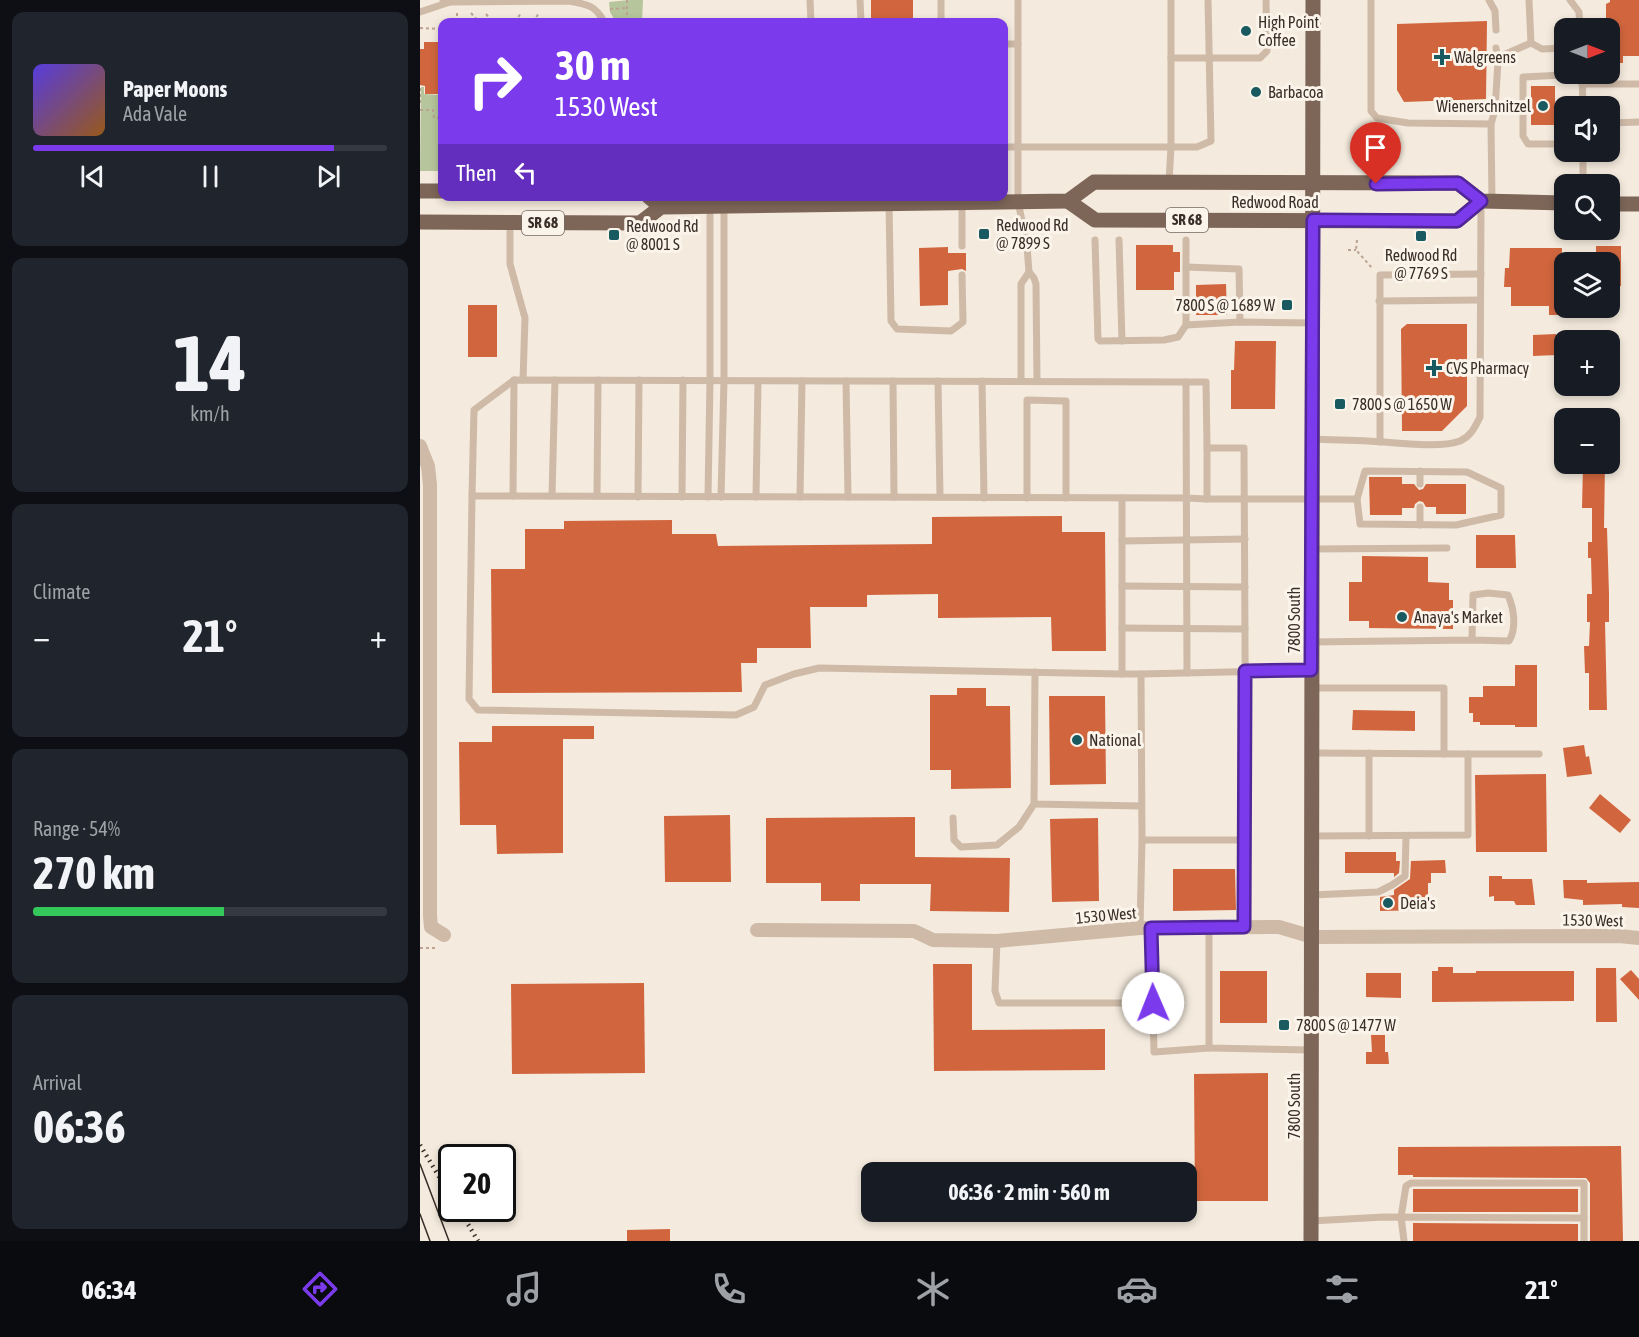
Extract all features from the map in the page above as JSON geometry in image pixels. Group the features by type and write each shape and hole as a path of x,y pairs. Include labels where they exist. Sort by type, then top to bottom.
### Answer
{"main road":[{"name":"7800 South","path":"1311,1241 1313,0"},
{"name":"Redwood Road","path":"1094,182 1313,183 1458,183 1486,201 1457,221 1095,220 1068,201 1094,182"},
{"path":"420,191 438,191"},
{"path":"654,201 661,207 751,201"},
{"path":"875,201 1068,201"},
{"path":"1486,201 1554,203"},
{"path":"1620,204 1639,204"},
{"name":"SR 68","path":"420,222 640,223 661,207"}],"street":[{"path":"420,446 428,466 430,485 425,773 430,916 431,927 445,941"},
{"name":"1530 West","path":"758,930 914,931 933,940 996,940 1146,928 1244,927 1279,927 1313,937 1619,936 1639,938"}],"lane":[{"path":"810,0 811,18"},
{"path":"860,0 861,18"},
{"path":"941,0 941,18"},
{"path":"1018,0 1018,201 1028,246 1029,272 1036,284 1037,381"},
{"path":"1169,182 1171,0"},
{"path":"1008,147 1197,147 1211,141 1208,0"},
{"path":"1171,58 1260,58 1267,51 1266,0"},
{"path":"1371,0 1371,111 1377,118 1408,123 1491,124"},
{"path":"1489,0 1495,11 1496,30"},
{"path":"1529,0 1531,43"},
{"path":"1570,0 1579,12 1579,18"},
{"path":"420,12 451,1 568,1 593,7 601,18"},
{"path":"1497,61 1501,56 1531,43"},
{"path":"1531,43 1542,49 1554,48"},
{"path":"1008,44 1018,44"},
{"path":"1312,439 1406,444 1454,443 1473,432 1480,417 1481,274 1491,124 1495,110 1496,48"},
{"path":"1554,75 1524,77 1523,136 1528,144 1554,144"},
{"path":"1582,84 1582,96"},
{"path":"1620,84 1639,84"},
{"path":"1620,123 1639,122"},
{"path":"889,202 891,321 897,328 951,331 963,322 962,275"},
{"path":"962,202 962,246"},
{"path":"708,497 717,205"},
{"path":"717,205 724,380 721,497"},
{"path":"510,222 510,264 525,318 523,380"},
{"path":"1095,240 1098,339 1102,342 1164,340 1178,337 1186,325 1186,240"},
{"path":"1119,240 1122,340"},
{"path":"1186,267 1239,269 1240,322"},
{"path":"1021,381 1021,284 1029,272"},
{"path":"1380,442 1380,275 1481,274"},
{"path":"1379,301 1480,300"},
{"path":"1186,325 1240,322 1313,323"},
{"path":"513,496 514,380"},
{"path":"1207,499 1206,382 514,380 474,410 469,699 478,710 736,716 754,708 765,685 819,668 1122,674 1311,670"},
{"path":"552,496 555,380"},
{"path":"597,496 598,380"},
{"path":"638,497 639,380"},
{"path":"682,497 683,380"},
{"path":"756,497 758,381"},
{"path":"800,497 802,381"},
{"path":"846,381 848,497"},
{"path":"893,381 894,498"},
{"path":"938,381 940,498"},
{"path":"982,381 984,498"},
{"path":"1186,382 1187,673"},
{"path":"1027,498 1027,400 1066,401 1066,498"},
{"path":"1207,448 1244,448 1246,840 1244,927"},
{"path":"1365,471 1420,471 1467,472 1501,488 1501,515 1456,525 1360,524 1357,499 1365,471"},
{"path":"1420,471 1420,484"},
{"path":"472,496 1357,499"},
{"path":"1122,498 1122,674"},
{"path":"1420,507 1420,525"},
{"path":"1122,541 1245,539"},
{"path":"1312,549 1447,548"},
{"path":"1122,586 1245,586"},
{"path":"1311,642 1509,641 1512,636 1514,608 1508,595 1488,593 1473,595 1472,640"},
{"path":"1122,628 1245,629"},
{"path":"953,818 954,840 962,847 996,845 1019,827 1034,804 1035,672"},
{"path":"1141,674 1142,840 1154,1052 1209,1048 1312,1050"},
{"path":"1311,688 1444,687 1444,754"},
{"path":"1311,753 1539,754"},
{"path":"1369,753 1369,836"},
{"path":"1312,836 1468,835 1468,754"},
{"path":"1034,804 1141,807"},
{"path":"1312,895 1378,892 1392,885 1405,876 1406,836"},
{"path":"1142,840 1246,840"},
{"path":"1209,928 1209,1048"},
{"path":"996,940 995,990 999,1003 1153,1003"},
{"path":"1404,1241 1401,1217 1406,1186 1411,1183 1584,1183 1584,1241"},
{"path":"1311,1221 1401,1217 1584,1218"}],"path":[{"path":"627,0 627,18"},
{"path":"610,9 627,8"},
{"path":"457,13 457,18"},
{"path":"471,13 475,18"},
{"path":"518,18 521,13"},
{"path":"536,18 539,13"},
{"path":"486,14 490,18"},
{"path":"420,28 436,29 435,22"},
{"path":"420,87 420,103"},
{"path":"420,110 433,110 434,118 438,118"},
{"path":"1357,240 1356,250 1374,270"},
{"path":"1348,250 1356,250"},
{"path":"420,948 445,941"}],"green space":[{"path":"643,0 642,18 614,18 610,12 609,2"},
{"path":"421,87 424,87 424,94 438,95 438,171 420,171"}],"building":[{"path":"871,0 913,0 913,18 871,18"},
{"path":"1610,0 1639,0 1639,56 1623,56 1623,63 1620,63 1620,18 1606,18 1606,4"},
{"name":"Walgreens","path":"1487,21 1486,99 1404,102 1397,90 1397,24"},
{"path":"424,42 438,42 438,94 425,94 425,86 420,85 420,49 424,49"},
{"name":"Wienerschnitzel","path":"1531,86 1555,86 1554,125 1531,125"},
{"path":"1136,245 1173,245 1173,252 1180,252 1180,272 1174,272 1174,290 1136,290"},
{"path":"1596,246 1621,246 1621,286 1620,252 1596,252"},
{"path":"948,247 948,253 966,253 966,271 962,269 948,271 948,305 920,306 919,248"},
{"path":"1510,248 1562,248 1562,252 1554,252 1554,315 1549,315 1549,306 1511,306 1511,287 1504,287 1505,268 1509,268"},
{"path":"1226,284 1227,315 1196,315 1196,285"},
{"path":"468,305 497,305 497,357 468,357"},
{"name":"CVS Pharmacy","path":"1407,324 1467,324 1467,406 1442,431 1402,431 1401,329"},
{"path":"1554,334 1554,355 1533,356 1533,335"},
{"path":"1235,341 1276,341 1275,409 1231,409 1231,370 1234,370"},
{"path":"1583,474 1605,474 1604,528 1607,528 1609,594 1609,622 1605,622 1607,710 1589,710 1589,673 1585,673 1584,646 1589,646 1590,622 1587,622 1587,594 1592,594 1588,542 1592,542 1592,508 1582,508"},
{"path":"1369,477 1402,477 1402,484 1414,484 1419,490 1423,489 1426,484 1466,484 1466,514 1436,514 1436,507 1426,507 1423,502 1419,501 1414,508 1402,508 1402,515 1370,515"},
{"path":"1062,516 1062,532 1105,532 1106,651 1052,651 1051,617 938,618 938,594 867,595 867,607 810,607 811,648 757,648 757,663 741,663 742,692 492,693 491,569 525,569 525,529 564,529 564,521 672,520 672,534 716,534 718,546 932,544 932,517"},
{"path":"1476,535 1515,535 1516,568 1476,568"},
{"path":"1362,556 1428,557 1428,582 1449,583 1449,600 1453,600 1453,629 1369,628 1369,621 1349,621 1349,582 1362,582"},
{"path":"1515,665 1537,665 1537,727 1480,725 1480,722 1473,722 1473,713 1469,713 1469,697 1483,697 1483,686 1515,686"},
{"path":"957,688 986,688 986,706 1010,706 1011,788 951,789 951,770 930,770 930,695 957,695"},
{"name":"National","path":"1049,696 1105,696 1106,784 1050,785"},
{"path":"1353,710 1415,711 1415,731 1352,730"},
{"path":"492,726 594,726 594,739 563,739 563,853 497,854 496,825 460,825 459,742 492,742"},
{"path":"1584,745 1586,757 1589,756 1592,774 1567,777 1563,748"},
{"path":"1546,774 1547,852 1476,852 1475,775"},
{"path":"1600,794 1631,820 1620,833 1589,808"},
{"path":"730,815 731,882 665,882 664,816"},
{"path":"915,817 915,857 1010,858 1009,912 930,911 931,884 860,884 860,901 821,901 821,883 766,883 766,818"},
{"path":"1098,818 1099,901 1052,902 1050,819"},
{"path":"1345,852 1396,852 1396,861 1400,861 1399,873 1394,877 1394,873 1345,873"},
{"path":"1445,860 1446,873 1431,873 1431,883 1428,883 1428,910 1380,911 1380,897 1394,895 1394,890 1410,879 1411,861"},
{"path":"1173,869 1235,869 1236,910 1173,911"},
{"path":"1489,876 1502,876 1502,879 1532,879 1535,905 1516,905 1514,901 1494,901 1494,896 1489,897"},
{"path":"1563,880 1587,880 1587,883 1639,882 1639,908 1622,907 1622,904 1583,905 1583,900 1564,898"},
{"path":"933,964 972,964 972,1030 1105,1029 1105,1070 934,1071"},
{"path":"1438,967 1453,967 1453,973 1574,971 1574,1001 1432,1002 1432,971 1438,971"},
{"path":"1596,968 1616,968 1617,1022 1596,1022"},
{"path":"1631,970 1639,979 1639,1000 1620,979"},
{"path":"1220,971 1267,971 1267,1023 1220,1023"},
{"path":"1366,973 1401,973 1401,998 1366,997"},
{"path":"644,983 645,1073 512,1074 511,984"},
{"path":"1371,1035 1385,1035 1385,1052 1388,1052 1389,1064 1366,1064 1366,1052 1372,1052"},
{"path":"1268,1073 1268,1201 1197,1201 1194,1074"},
{"path":"1621,1146 1623,1241 1590,1241 1590,1183 1586,1178 1398,1175 1398,1147"},
{"path":"1413,1189 1578,1189 1578,1212 1413,1212"},
{"path":"1413,1223 1578,1224 1578,1241 1413,1241"},
{"path":"670,1229 670,1241 627,1241 627,1230"}],"tram line":[{"path":"420,1164 449,1241"},
{"path":"420,1214 430,1241"}],"railway":[{"path":"420,1145 438,1175"},
{"path":"467,1222 478,1241"}],"place":[{"name":"High Point Coffee","path":"1246,31"},
{"name":"Walgreens","path":"1442,57"},
{"name":"Barbacoa","path":"1256,92"},
{"name":"Wienerschnitzel","path":"1543,106"},
{"name":"Redwood Rd @ 7899 S","path":"984,234"},
{"name":"Redwood Rd @ 8001 S","path":"614,235"},
{"name":"Redwood Rd @ 7769 S","path":"1421,236"},
{"name":"7800 S @ 1689 W","path":"1287,305"},
{"name":"CVS Pharmacy","path":"1434,368"},
{"name":"7800 S @ 1650 W","path":"1340,404"},
{"name":"Anaya's Market","path":"1402,617"},
{"name":"National","path":"1077,740"},
{"name":"Deia's","path":"1388,903"},
{"name":"7800 S @ 1477 W","path":"1284,1025"}],"route":[{"path":"1153,1003 1151,928 1244,927 1245,671 1311,670 1313,220 1457,221 1481,201 1458,183 1376,184"}]}
